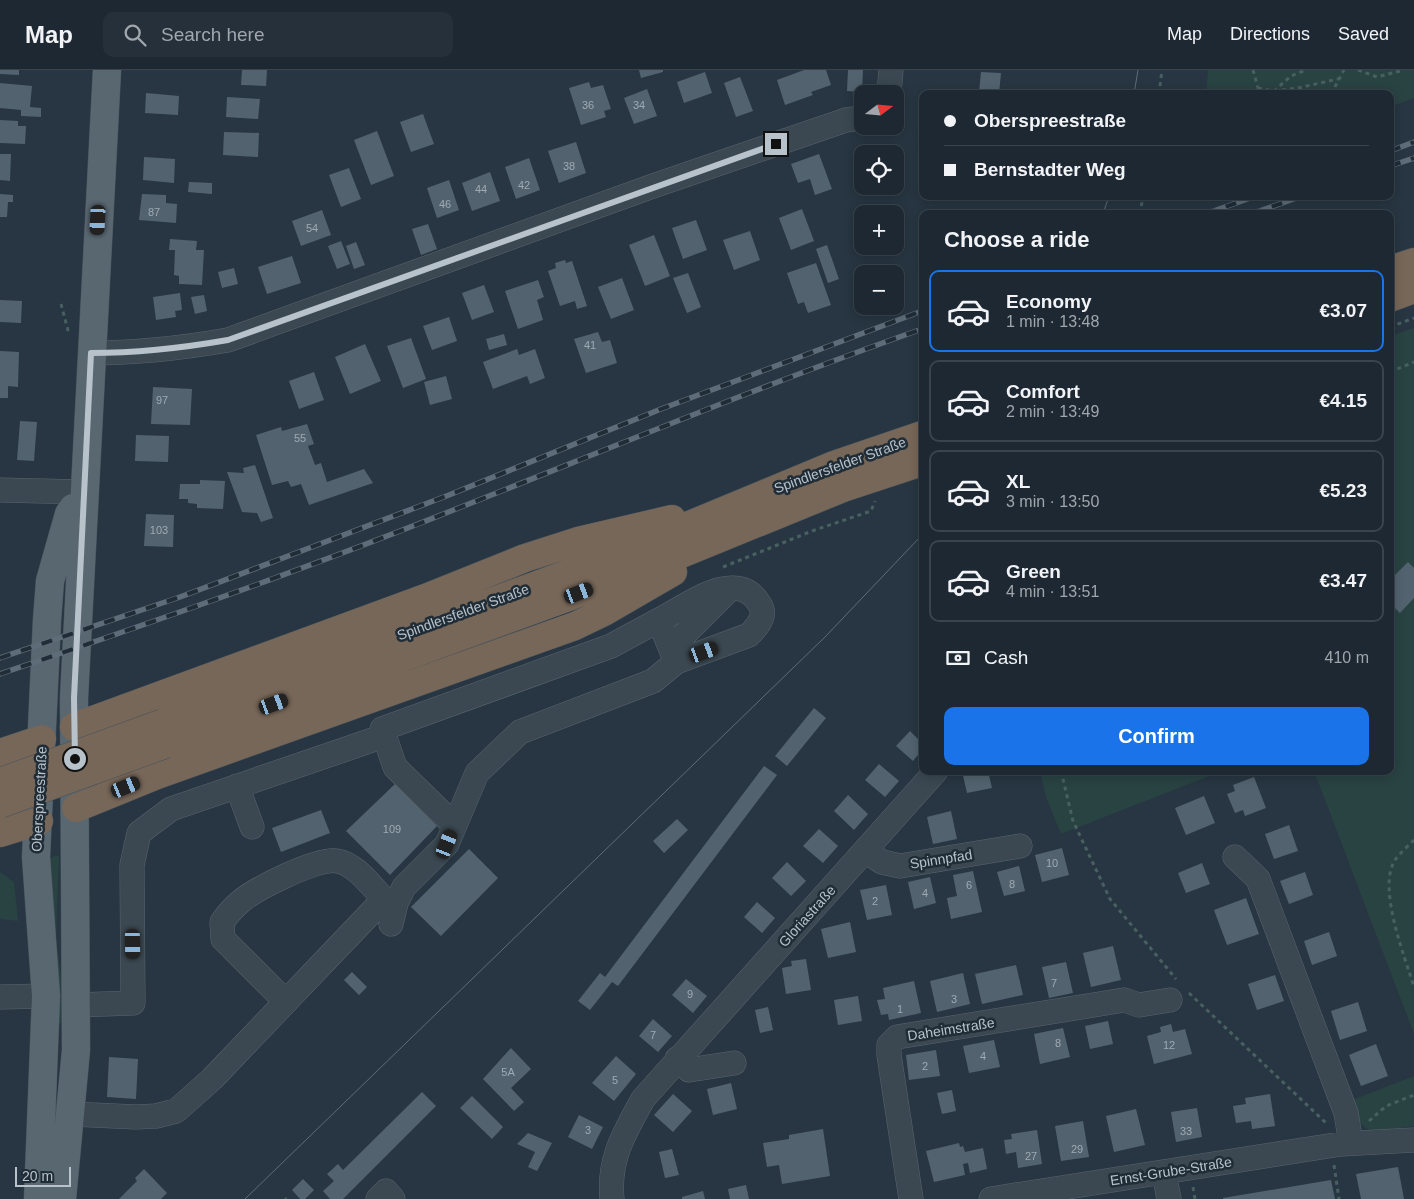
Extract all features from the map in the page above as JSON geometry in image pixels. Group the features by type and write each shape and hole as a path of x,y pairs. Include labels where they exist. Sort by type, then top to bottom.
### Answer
{"highway":[{"path":"1394,269 1414,262"},
{"path":"1394,296 1414,289"},
{"name":"Spindlersfelder Straße","path":"0,782 165,733 563,599 732,520 834,465 919,436"},
{"name":"Spindlersfelder Straße","path":"732,520 919,463"},
{"path":"74,727 578,541 640,525 732,520"},
{"path":"76,808 166,772 575,626 611,608 732,520"},
{"name":"Spindlersfelder Straße","path":"0,804 165,733"},
{"path":"0,753 42,739"},
{"path":"0,833 39,822"}],"main road":[{"name":"Oberspreestraße","path":"62,1199 76,1050 74,698 106,70"},
{"name":"Oberspreestraße","path":"38,1199 46,996 36,864 50,581 69,514 83,492"},
{"path":"42,739 74,727"},
{"path":"39,822 76,808"},
{"path":"42,1112 71,1114"}],"street":[{"path":"890,85 891,70"},
{"path":"91,353 131,353 183,348 228,340 662,183 846,120 854,119"},
{"path":"0,490 83,492"},
{"path":"391,924 396,903 404,887 447,844 478,774 520,732 653,681 722,596 737,587"},
{"path":"454,826 395,768 382,729 611,646 719,589 737,587 751,592 762,607 762,618 758,627 749,635 673,655"},
{"path":"659,620 673,655"},
{"path":"75,1005 133,1003 132,865 139,833 171,809 384,736"},
{"name":"Gloriastraße","path":"612,1199 610,1179 618,1146 643,1100 677,1059 932,775"},
{"path":"238,786 252,827"},
{"name":"Spinnpfad","path":"865,851 882,862 900,866 1020,846"},
{"path":"1235,857 1258,879 1346,1113 1341,1144"},
{"path":"71,1114 156,1116 176,1110 212,1079 286,1002 384,899 354,869 338,861 326,860 309,865 252,894 228,913 222,922 223,940 286,1002"},
{"path":"0,996 46,996"},
{"name":"Daheimstraße","path":"911,1199 889,1055 889,1045 897,1037 1124,1000 1139,1005 1170,1000"},
{"path":"677,1059 689,1070 734,1063"},
{"name":"Ernst-Grube-Straße","path":"991,1199 1341,1144 1414,1140"},
{"path":"1164,1173 1169,1199"},
{"path":"378,1199 386,1191 393,1199"}],"path":[{"path":"1160,90 1162,70"},
{"path":"1253,70 1258,88 1274,90 1298,88 1338,79"},
{"path":"1274,90 1291,76 1306,70"},
{"path":"1333,90 1344,70"},
{"path":"1358,70 1377,78 1404,70"},
{"path":"1394,326 1414,318"},
{"path":"1394,370 1414,362"},
{"path":"1062,775 1073,821 1110,899 1182,986 1335,1130 1341,1144 1339,1199"},
{"path":"1414,840 1394,860 1389,884 1391,909 1414,987"},
{"path":"1341,1144 1386,1106 1414,1095"}],"green space":[{"path":"1208,70 1414,70 1414,98 1394,106 1394,90 1206,90"},
{"path":"1414,328 1414,1034 1316,775 1394,775 1394,335"},
{"path":"1041,775 1212,775 1061,834 1046,797"},
{"path":"59,855 56,939 64,997 64,1022 58,1024 47,859"},
{"path":"0,872 14,882 18,921 0,919"},
{"path":"1414,1076 1414,1126 1373,1131 1367,1129 1361,1123 1350,1101"}],"building":[{"path":"0,70 19,70 19,75 0,74"},
{"path":"242,70 267,70 266,86 241,85"},
{"path":"639,70 663,70 663,72 641,78"},
{"path":"804,70 826,70 831,85 811,92 813,95 785,105 777,80"},
{"path":"848,70 863,70 862,85 854,85 854,91 847,91"},
{"path":"705,72 712,93 684,103 677,82"},
{"path":"981,72 1001,73 999,90 979,90"},
{"path":"740,77 753,111 736,117 724,83"},
{"path":"589,82 591,88 603,85 611,109 604,111 606,117 581,125 569,88"},
{"path":"0,83 32,86 30,107 41,108 41,117 21,116 21,110 0,108"},
{"path":"647,89 657,116 634,124 624,98"},
{"path":"146,93 179,96 178,115 145,113"},
{"path":"227,97 260,99 258,119 226,117"},
{"path":"423,114 434,144 411,152 400,122"},
{"path":"0,120 18,121 18,126 26,126 25,144 0,143"},
{"path":"377,131 394,176 371,185 354,140"},
{"path":"224,132 259,133 258,157 223,155"},
{"path":"576,142 586,173 559,183 548,151"},
{"path":"0,154 11,154 10,181 0,180"},
{"path":"819,154 832,189 815,195 810,179 798,183 791,164"},
{"path":"144,157 175,159 174,183 143,180"},
{"path":"529,158 540,190 516,199 505,167"},
{"path":"349,168 361,199 341,207 329,175"},
{"path":"490,172 500,201 472,211 462,183"},
{"path":"449,180 459,210 437,218 427,188"},
{"path":"189,182 212,183 212,194 188,192"},
{"path":"0,194 13,195 13,202 8,202 7,217 0,217"},
{"path":"142,194 166,195 166,203 177,204 176,223 139,220"},
{"path":"802,209 814,241 791,250 779,218"},
{"path":"322,210 331,235 301,246 292,221"},
{"path":"696,220 707,250 683,259 672,228"},
{"path":"428,224 437,249 421,255 412,229"},
{"path":"750,231 760,260 734,270 723,240"},
{"path":"654,235 670,276 645,286 629,245"},
{"path":"170,239 197,241 196,250 204,250 202,285 179,284 179,276 174,275 175,250 169,250"},
{"path":"341,241 350,264 337,269 328,246"},
{"path":"356,242 365,265 354,269 346,246"},
{"path":"827,245 839,279 828,283 816,249"},
{"path":"292,256 301,283 267,294 258,267"},
{"path":"565,260 566,263 572,261 587,306 577,309 575,301 560,306 548,271 556,268 555,263"},
{"path":"816,263 831,305 808,313 804,302 798,304 787,273"},
{"path":"234,268 238,284 222,288 218,272"},
{"path":"688,273 701,307 687,313 673,278"},
{"path":"622,278 634,310 611,319 598,287"},
{"path":"538,280 544,297 537,300 543,320 518,329 505,291"},
{"path":"484,285 494,312 472,320 462,293"},
{"path":"180,293 182,310 175,311 176,317 156,320 153,297"},
{"path":"204,295 207,311 195,314 191,297"},
{"path":"0,300 22,301 21,323 0,322"},
{"path":"449,317 457,341 432,350 423,326"},
{"path":"598,332 602,342 610,340 617,363 586,373 574,339"},
{"path":"504,334 507,345 489,350 486,339"},
{"path":"411,338 426,379 403,388 387,346"},
{"path":"365,344 381,381 350,394 335,357"},
{"path":"517,349 519,355 535,349 545,378 530,384 527,376 493,389 483,362"},
{"path":"0,351 19,352 18,387 8,386 8,398 0,398"},
{"path":"314,372 324,400 299,409 289,381"},
{"path":"446,376 452,399 430,405 424,382"},
{"path":"153,387 192,389 190,425 151,424"},
{"path":"20,421 37,422 34,461 17,460"},
{"path":"307,424 314,444 308,446 315,465 321,463 327,482 364,469 373,483 309,505 301,484 291,487 288,481 272,485 256,435 281,427 282,431"},
{"path":"136,435 169,436 168,462 135,461"},
{"path":"255,465 273,518 261,522 257,513 242,512 227,472 244,473 243,468"},
{"path":"200,480 225,481 223,509 197,508 197,504 188,503 188,499 179,499 180,484 200,484"},
{"path":"146,514 174,515 173,547 144,546"},
{"path":"1408,562 1414,568 1414,598 1400,613 1394,607 1394,576"},
{"path":"814,708 826,718 787,766 775,756"},
{"path":"910,731 919,740 919,754 913,761 896,746"},
{"path":"879,764 899,781 885,797 865,780"},
{"path":"764,766 777,775 618,986 612,982 590,1010 578,1001 600,973 605,977"},
{"path":"963,775 989,775 992,788 967,793"},
{"path":"1254,777 1266,808 1245,816 1243,810 1235,813 1227,794 1235,791 1233,785"},
{"path":"395,784 437,826 390,875 346,831"},
{"path":"848,795 868,814 854,830 834,811"},
{"path":"1204,796 1215,823 1186,835 1175,808"},
{"path":"321,810 330,833 281,852 272,828"},
{"path":"951,811 957,839 933,844 927,817"},
{"path":"677,819 688,830 664,853 653,841"},
{"path":"1289,825 1298,851 1274,859 1265,834"},
{"path":"819,829 838,846 823,863 803,846"},
{"path":"1062,848 1069,875 1042,882 1035,855"},
{"path":"469,849 498,878 441,936 411,907"},
{"path":"787,862 806,881 791,896 772,878"},
{"path":"1202,863 1210,884 1186,893 1178,873"},
{"path":"1019,866 1025,891 1004,896 997,872"},
{"path":"973,871 982,912 951,919 947,898 957,896 953,875"},
{"path":"1305,872 1313,895 1289,904 1280,881"},
{"path":"930,877 936,903 914,909 908,882"},
{"path":"886,885 892,915 867,920 860,890"},
{"path":"1246,898 1259,934 1227,945 1214,910"},
{"path":"757,902 775,918 762,933 744,917"},
{"path":"850,922 856,952 828,958 821,929"},
{"path":"1329,932 1337,956 1312,965 1304,941"},
{"path":"1113,946 1121,980 1091,987 1083,953"},
{"path":"806,959 811,990 786,994 782,968 792,966 791,961"},
{"path":"1066,962 1073,993 1049,998 1042,967"},
{"path":"1016,965 1023,995 982,1004 975,974"},
{"path":"352,972 367,987 359,995 344,980"},
{"path":"963,973 970,1004 937,1012 930,981"},
{"path":"1275,975 1284,1001 1257,1010 1248,984"},
{"path":"686,979 707,996 693,1013 672,995"},
{"path":"914,981 921,1013 889,1020 888,1014 881,1015 877,1000 885,999 883,988"},
{"path":"858,996 862,1021 838,1025 834,1000"},
{"path":"1358,1002 1367,1031 1340,1040 1331,1011"},
{"path":"768,1007 773,1030 760,1033 755,1010"},
{"path":"653,1019 672,1036 658,1052 639,1036"},
{"path":"1108,1021 1113,1044 1090,1049 1085,1026"},
{"path":"1171,1024 1173,1032 1185,1029 1192,1054 1154,1064 1147,1036 1161,1032 1160,1027"},
{"path":"1063,1028 1070,1057 1040,1064 1034,1034"},
{"path":"994,1040 1000,1067 969,1073 963,1046"},
{"path":"1376,1044 1388,1076 1361,1086 1349,1055"},
{"path":"511,1048 531,1069 511,1088 524,1102 514,1111 483,1079"},
{"path":"936,1050 940,1076 909,1080 906,1055"},
{"path":"616,1056 636,1074 614,1101 592,1083"},
{"path":"109,1057 138,1059 136,1099 107,1097"},
{"path":"731,1083 737,1109 713,1115 707,1089"},
{"path":"952,1090 956,1111 942,1114 937,1093"},
{"path":"422,1092 436,1106 343,1199 330,1199 323,1191 334,1181 327,1174 338,1164 343,1170"},
{"path":"673,1094 692,1111 673,1132 654,1115"},
{"path":"1270,1094 1275,1126 1252,1129 1251,1121 1236,1123 1233,1106 1246,1104 1245,1098"},
{"path":"472,1096 503,1127 492,1139 460,1108"},
{"path":"1197,1108 1202,1137 1176,1142 1171,1112"},
{"path":"1136,1109 1145,1145 1114,1152 1106,1116"},
{"path":"579,1115 603,1127 592,1149 568,1137"},
{"path":"1083,1121 1089,1157 1061,1161 1055,1126"},
{"path":"823,1129 830,1176 782,1184 779,1165 767,1167 763,1143 789,1139 789,1135"},
{"path":"1037,1130 1042,1164 1018,1168 1016,1152 1006,1154 1004,1140 1012,1139 1011,1134"},
{"path":"528,1133 552,1143 537,1171 528,1167 535,1152 517,1144"},
{"path":"959,1143 960,1147 963,1146 965,1152 983,1148 987,1169 970,1173 968,1163 963,1164 965,1175 934,1182 926,1151"},
{"path":"672,1149 679,1175 665,1178 659,1152"},
{"path":"1398,1167 1404,1199 1361,1199 1356,1174"},
{"path":"144,1169 167,1193 161,1199 119,1199 137,1181 135,1178"},
{"path":"303,1179 314,1190 305,1199 300,1199 292,1190"},
{"path":"1331,1180 1335,1199 1223,1199 1223,1198"},
{"path":"746,1185 749,1199 730,1199 728,1189"},
{"path":"703,1191 705,1199 682,1199 682,1197"}],"tram line":[{"path":"1135,90 1138,70"},
{"path":"1104,210 1108,200"},
{"path":"245,1199 825,637 919,538"}],"railway":[{"path":"1394,150 1414,142"},
{"path":"1394,165 1414,158"},
{"path":"1216,210 1245,200"},
{"path":"1262,210 1291,200"},
{"path":"0,658 180,597 449,495 661,409 919,312"},
{"path":"0,674 172,615 343,553 746,394 919,330"}],"route":[{"path":"75,759 74,698 80,544 91,353 131,353 183,348 228,340 653,186 776,144"}]}
